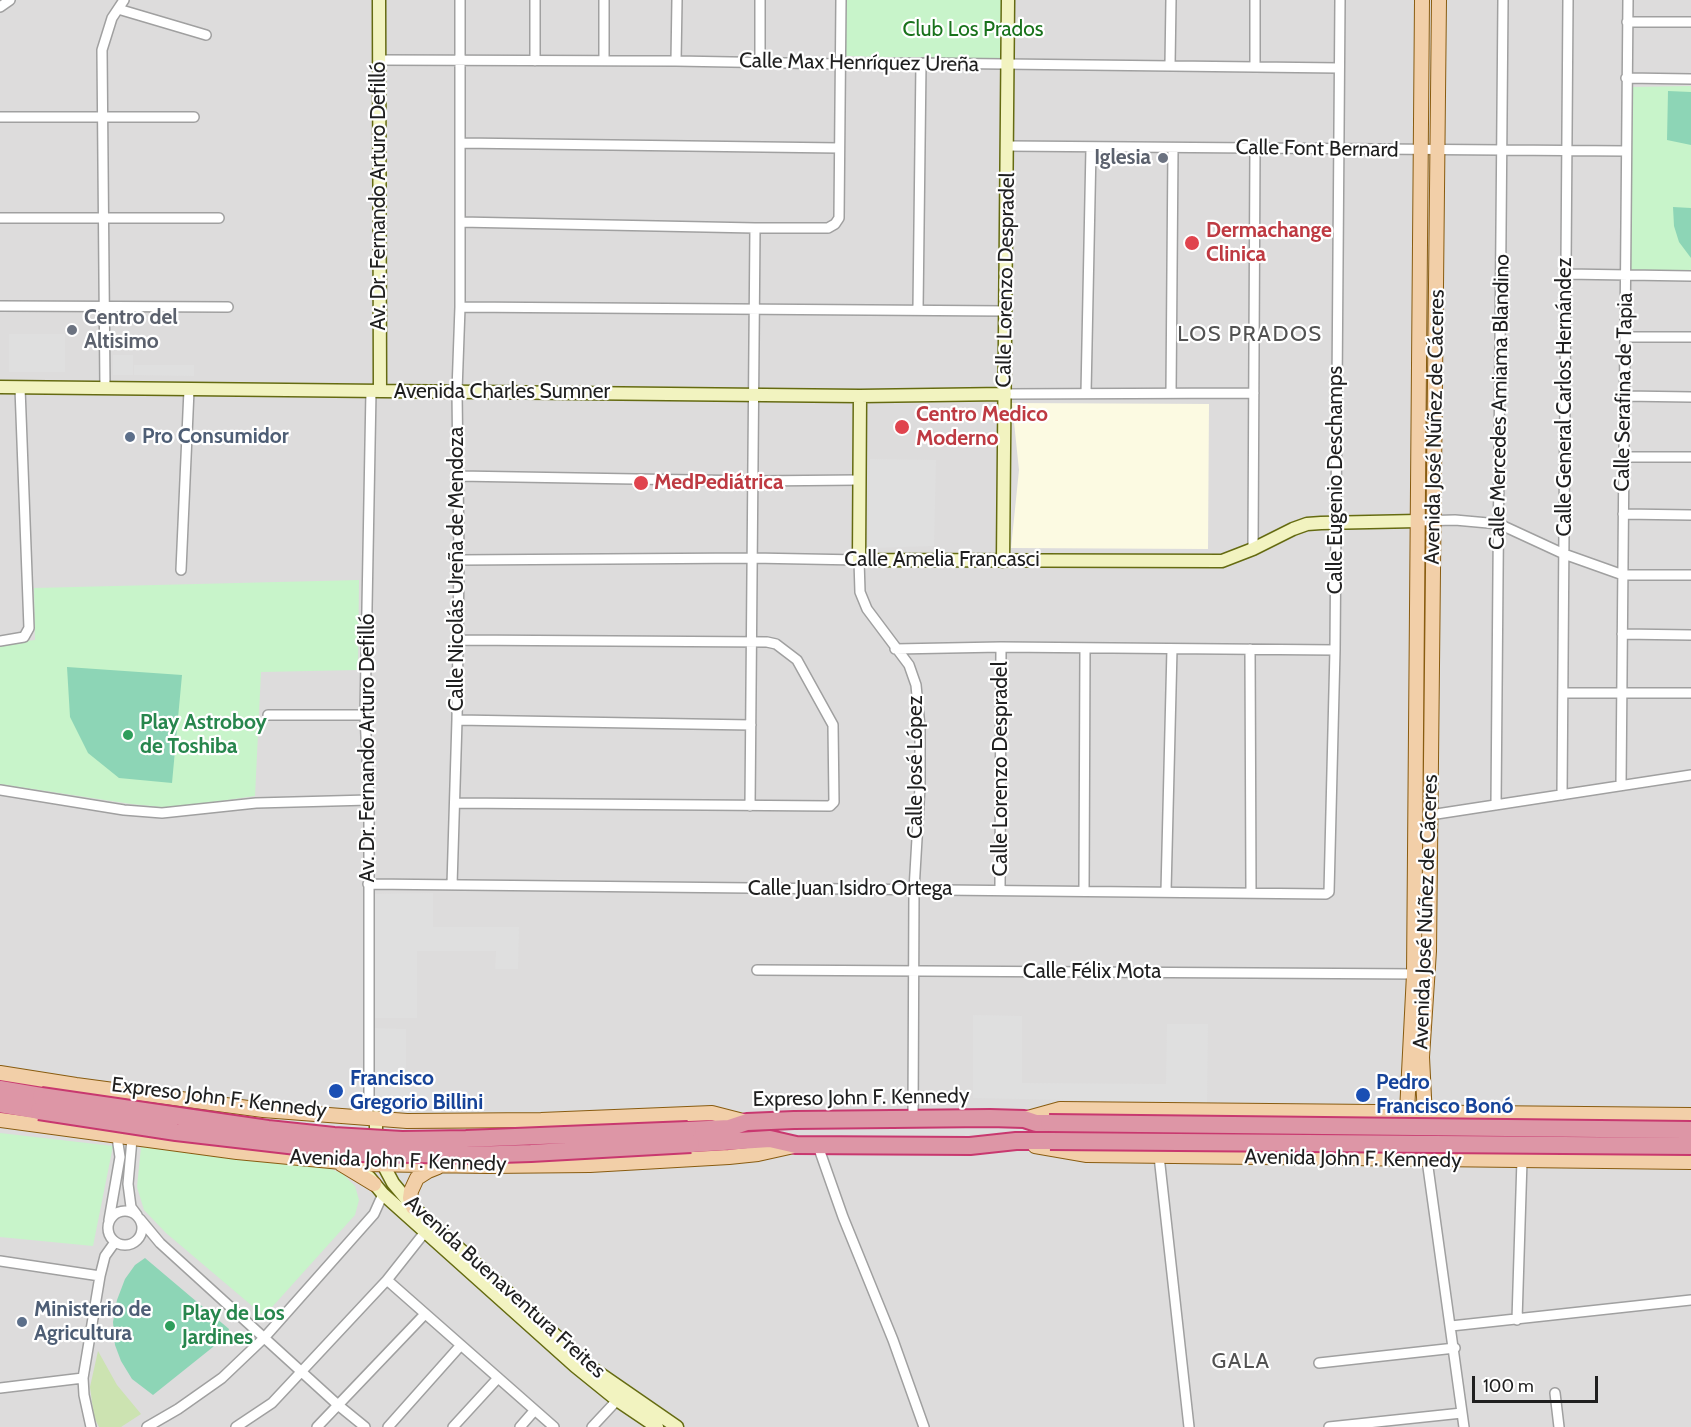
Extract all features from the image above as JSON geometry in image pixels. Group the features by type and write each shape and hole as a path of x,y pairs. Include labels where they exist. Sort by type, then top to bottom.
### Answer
{"highway":[{"name":"Expreso John F. Kennedy","path":"0,1089 40,1103"},
{"name":"Expreso John F. Kennedy","path":"0,1104 40,1103 334,1136 402,1140 690,1137 770,1139 796,1145 818,1146 970,1146 1016,1141 1691,1146"},
{"name":"Expreso John F. Kennedy","path":"690,1137 747,1122 913,1118 1024,1119 1035,1123 1691,1130"}],"main road":[{"name":"Avenida José Núñez de Cáceres","path":"1422,0 1418,521 1422,1057 1427,1160"},
{"name":"Avenida José Núñez de Cáceres","path":"1427,1160 1411,1146 1407,1133 1407,1112 1421,974 1430,815 1439,0"},
{"name":"Avenida John F. Kennedy","path":"0,1072 263,1110 329,1115 371,1113 407,1121 541,1120 712,1113 747,1122"},
{"path":"1024,1119 1060,1109 1691,1115"},
{"path":"1364,1112 1387,1118 1393,1123 1397,1134 1395,1145 1390,1151 1367,1159"},
{"path":"1467,1160 1450,1153 1441,1146 1440,1134 1445,1122 1451,1118 1471,1113"},
{"path":"329,1115 347,1128 352,1139 352,1145 346,1154 334,1161 379,1189"},
{"name":"Avenida John F. Kennedy","path":"0,1120 132,1139 362,1164 530,1166 645,1162 758,1154 796,1145"},
{"path":"407,1121 396,1128 392,1143 397,1156 407,1165"},
{"name":"Avenida John F. Kennedy","path":"1016,1141 1087,1155 1691,1162"},
{"path":"413,1207 410,1198 417,1178 444,1165"}],"street":[{"path":"0,7 10,0"},
{"path":"105,388 102,50 112,18 124,0"},
{"name":"Av. Dr. Fernando Arturo Defilló","path":"371,1113 369,800 365,715 376,391 379,0"},
{"name":"Calle Nicolás Ureña de Mendoza","path":"452,885 459,560 457,391 460,307 460,0"},
{"path":"535,0 535,61"},
{"path":"604,0 604,61"},
{"path":"676,61 677,0"},
{"path":"759,63 760,0"},
{"path":"460,222 755,228 828,228 835,225 839,218 841,0"},
{"name":"Calle Lorenzo Despradel","path":"1003,561 1008,0"},
{"path":"1170,65 1171,0"},
{"path":"1255,0 1255,66"},
{"name":"Calle Eugenio Deschamps","path":"1330,889 1335,651 1340,0"},
{"name":"Calle Mercedes Amiama Blandino","path":"1496,805 1503,0"},
{"name":"Calle General Carlos Hernández","path":"1562,795 1568,0"},
{"name":"Calle Serafina de Tapia","path":"1621,785 1628,0"},
{"path":"118,9 206,35"},
{"path":"1627,22 1691,22"},
{"name":"Calle Max Henríquez Ureña","path":"379,60 1339,68"},
{"path":"918,309 921,63"},
{"path":"1626,78 1691,79"},
{"path":"0,117 194,117"},
{"path":"461,144 839,148"},
{"name":"Calle Font Bernard","path":"1007,146 1626,151"},
{"path":"1086,393 1091,148"},
{"path":"1171,393 1173,148"},
{"path":"1253,549 1255,148"},
{"path":"0,218 219,218"},
{"path":"750,806 755,228"},
{"path":"1566,274 1691,276"},
{"path":"0,306 228,307"},
{"path":"460,307 1005,310"},
{"path":"1625,337 1691,337"},
{"name":"Avenida Charles Sumner","path":"0,387 860,396 1005,394"},
{"path":"0,641 24,637 29,628 20,388"},
{"path":"181,570 189,390"},
{"path":"1005,394 1254,393"},
{"name":"Calle José López","path":"860,396 860,592 867,609 909,666 916,685 920,727 920,787 914,890 913,1118"},
{"path":"1624,396 1691,397"},
{"path":"1624,457 1691,457"},
{"path":"458,476 753,481 859,480"},
{"path":"1623,514 1691,514"},
{"path":"1418,521 1455,520 1499,524 1564,554 1623,575 1691,575"},
{"name":"Calle Amelia Francasci","path":"459,560 752,558 1222,561 1253,549 1293,528 1321,522 1418,521"},
{"path":"1622,634 1691,634"},
{"path":"455,803 830,806 834,802 834,735 830,716 797,660 776,644 458,640"},
{"path":"895,649 1001,647 1335,651"},
{"name":"Calle Lorenzo Despradel","path":"1000,890 1001,647"},
{"path":"1084,890 1085,648"},
{"path":"1166,891 1172,649"},
{"path":"1250,649 1251,893"},
{"path":"1563,693 1691,693"},
{"path":"268,716 365,715"},
{"path":"457,720 751,725"},
{"path":"1430,815 1691,775"},
{"path":"0,790 124,810 162,813 256,803 369,800"},
{"name":"Calle Juan Isidro Ortega","path":"368,884 1326,894 1330,889"},
{"name":"Calle Félix Mota","path":"757,970 1421,974"},
{"path":"362,1164 360,1149 371,1113"},
{"name":"Avenida Buenaventura Freites","path":"371,1113 376,1151 393,1183 413,1207 657,1427"},
{"path":"117,1137 120,1157 108,1224 109,1234 115,1242 125,1245 135,1242 160,1244"},
{"path":"132,1139 128,1184 131,1207 160,1244 365,1427"},
{"path":"818,1146 924,1427"},
{"path":"1160,1156 1189,1427"},
{"path":"1427,1160 1455,1348 1464,1427"},
{"path":"1517,1320 1522,1160"},
{"name":"Avenida Buenaventura Freites","path":"362,1164 379,1189 575,1366 621,1396 677,1427"},
{"path":"147,1427 178,1409 222,1378 264,1338 374,1214 379,1189"},
{"path":"108,1224 111,1218 120,1211 132,1212 139,1217 142,1224 141,1234 135,1242"},
{"path":"236,1427 272,1402 387,1280 425,1232"},
{"path":"91,1427 83,1378 100,1276 105,1256 115,1242"},
{"path":"0,1261 100,1276"},
{"path":"387,1280 554,1427"},
{"path":"1451,1326 1691,1300"},
{"path":"317,1427 425,1314"},
{"path":"388,1427 461,1345"},
{"path":"1319,1363 1455,1348"},
{"path":"0,1388 83,1378"},
{"path":"453,1427 498,1378"},
{"path":"1556,1393 1559,1427"},
{"path":"592,1427 621,1396"},
{"path":"520,1427 534,1411"},
{"path":"1329,1427 1462,1413"}],"shaded area":[{"path":"0,0 1691,0 1691,1427 0,1427"},
{"path":"9,334 65,334 65,372 9,372"},
{"path":"113,355 133,355 133,375 113,375"},
{"path":"134,365 194,365 194,376 134,375"},
{"path":"1012,403 1209,404 1208,549 1011,548 1019,470"},
{"path":"870,459 936,460 934,546 868,548"},
{"path":"433,893 433,927 519,927 518,969 495,969 496,951 417,951 417,1018 375,1018 372,894"},
{"path":"973,1015 1022,1016 1022,1083 1166,1084 1167,1024 1208,1024 1207,1103 973,1098"},
{"path":"371,1028 406,1029 406,1072 430,1075 431,1106 378,1103 372,1093"}],"green space":[{"name":"Club Los Prados","path":"845,0 1008,0 1008,60 845,56"},
{"path":"1691,86 1691,272 1630,272 1632,87"},
{"path":"1668,91 1691,92 1691,145 1667,140"},
{"path":"1673,207 1691,208 1691,258 1679,242 1674,226"},
{"path":"359,580 358,670 261,672 255,796 171,808 0,784 0,644 35,640 34,588"},
{"name":"Play Astroboy de Toshiba","path":"67,667 182,675 172,783 119,778 88,753 70,717"},
{"path":"0,1133 113,1146 93,1246 0,1237"},
{"path":"141,1147 326,1167 343,1174 355,1186 359,1200 355,1215 264,1316 166,1233 144,1210 137,1187"},
{"name":"Play de Los Jardines","path":"145,1258 229,1329 228,1335 153,1395 132,1379 121,1361 115,1345 113,1322 117,1300 125,1279 135,1265"},
{"path":"98,1351 117,1385 141,1414 121,1427 99,1427 94,1417 90,1387"}],"place":[{"name":"Iglesia","path":"1163,158"},
{"name":"Dermachange Clinica","path":"1192,243"},
{"name":"Centro del Altisimo","path":"72,330"},
{"name":"Centro Medico Moderno","path":"902,427"},
{"name":"Pro Consumidor","path":"130,437"},
{"name":"MedPediátrica","path":"641,483"},
{"name":"Play Astroboy de Toshiba","path":"128,735"},
{"name":"Francisco Gregorio Billini","path":"336,1091"},
{"name":"Pedro Francisco Bonó","path":"1363,1095"},
{"name":"Ministerio de Agricultura","path":"22,1322"},
{"name":"Play de Los Jardines","path":"170,1326"}],"district":[{"name":"LOS PRADOS","path":"1250,335"},
{"name":"GALA","path":"1241,1362"}]}
